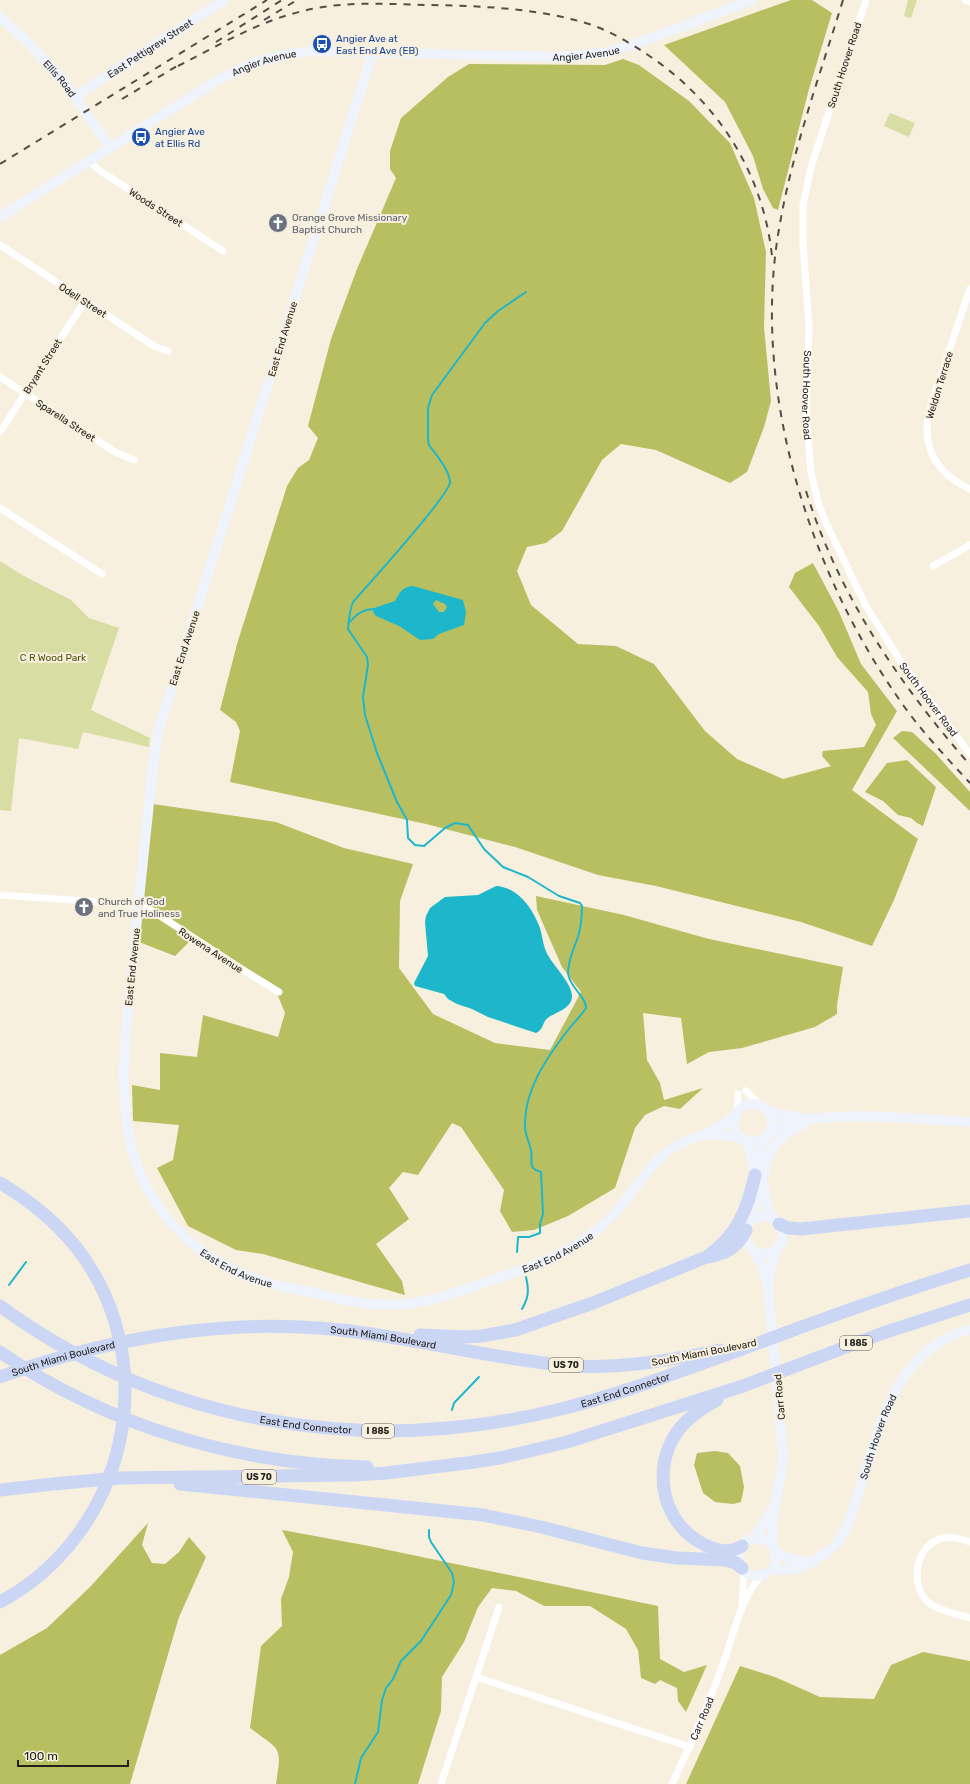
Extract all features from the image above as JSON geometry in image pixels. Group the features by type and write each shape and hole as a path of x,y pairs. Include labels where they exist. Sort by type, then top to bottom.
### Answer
{"highway":[{"path":"704,1258 728,1238 744,1213 759,1176"},
{"path":"0,1183 42,1212 54,1223 77,1248 95,1276 115,1323 124,1371 125,1404 113,1470 99,1501 82,1529 61,1555 36,1579 0,1602"},
{"path":"777,1222 788,1228 798,1229 970,1211"},
{"path":"364,1332 455,1337 499,1334 547,1320 704,1258 722,1254 737,1244 748,1226"},
{"name":"I 885","path":"768,1339 872,1302 970,1270"},
{"name":"I 885","path":"0,1352 51,1383 100,1408 137,1423 196,1443 263,1458 297,1462 364,1467 432,1467 500,1458 560,1444 743,1386 883,1333 970,1305"},
{"name":"East End Connector","path":"0,1306 31,1328 87,1360 130,1380 175,1396 206,1406 269,1421 333,1429 365,1431 429,1430 462,1427 513,1420 558,1410 637,1387 768,1339"},
{"name":"South Miami Boulevard","path":"6,1375 64,1356 96,1348 162,1335 230,1328 297,1328 364,1332 495,1357 561,1365 583,1366 650,1362 694,1355 768,1339"},
{"path":"743,1386 707,1406 684,1424 677,1432 668,1448 662,1476 665,1495 672,1514 691,1537 708,1546 722,1551 734,1550 747,1542"},
{"name":"US 70","path":"0,1490 86,1481 180,1476 320,1477 386,1473 432,1467"},
{"path":"86,1481 150,1483 233,1489 483,1515 529,1524 642,1553 677,1558 726,1560 736,1563 743,1569"}],"street":[{"name":"East Pettigrew Street","path":"76,96 224,0"},
{"name":"Angier Avenue","path":"0,217 218,80 257,62 295,52 558,56 587,55 608,52 633,45 752,0"},
{"name":"South Hoover Road","path":"866,0 811,167 804,202 803,242 809,328 806,412 811,473 821,512 866,606 901,662 970,754"},
{"path":"965,0 970,2"},
{"name":"Ellis Road","path":"0,17 29,43 76,96 110,147"},
{"name":"East End Avenue","path":"371,52 370,61 160,724 155,752 138,905 124,1060 125,1105 134,1157 155,1201 176,1228 200,1250 224,1266 270,1283 351,1302 368,1304 402,1304 453,1294 546,1261 577,1244 600,1228 610,1218 660,1158 676,1146 704,1135 721,1126 737,1114"},
{"name":"Woods Street","path":"89,161 103,172 223,251"},
{"name":"Odell Street","path":"0,245 154,346 168,351"},
{"name":"Weldon Terrace","path":"970,289 930,410 926,432 930,450 938,464 952,478 970,488"},
{"name":"Bryant Street","path":"0,432 85,301"},
{"name":"Sparella Street","path":"0,377 115,452 134,460"},
{"path":"0,508 102,574"},
{"path":"933,566 970,545"},
{"name":"Rowena Avenue","path":"0,895 138,905 148,908 279,992"},
{"path":"738,1094 735,1128 744,1140 752,1156 759,1176 767,1206 777,1222 782,1236 777,1248 765,1253 753,1250 747,1243 748,1226 757,1203 759,1176 760,1155 772,1122 764,1108 746,1091"},
{"path":"737,1114 748,1105 764,1108 782,1115 813,1119 873,1117 970,1122"},
{"path":"744,1140 755,1142 766,1137 784,1125 813,1119"},
{"path":"759,1176 777,1140 787,1132 813,1119"},
{"name":"East End Avenue","path":"704,1135 728,1135 744,1140"},
{"path":"748,1226 762,1216 777,1222"},
{"name":"Carr Road","path":"768,1286 772,1263 777,1248"},
{"name":"Carr Road","path":"753,1250 761,1264 768,1286 783,1456 773,1508 771,1532 774,1549"},
{"name":"South Hoover Road","path":"766,1573 797,1568 828,1552 838,1541 856,1500 887,1406 901,1380 913,1365 927,1352 955,1334 970,1329"},
{"name":"Carr Road","path":"747,1542 773,1508"},
{"path":"970,1542 958,1538 943,1538 933,1541 922,1553 917,1566 917,1582 921,1593 931,1605 970,1618"},
{"path":"774,1549 776,1562 766,1573 752,1575 743,1569 739,1555 747,1542 766,1540 774,1549 793,1561 808,1562"},
{"name":"Carr Road","path":"742,1606 743,1569"},
{"name":"Carr Road","path":"672,1784 690,1746 722,1668 742,1606 754,1584 766,1573"},
{"path":"441,1784 499,1607"},
{"path":"476,1677 690,1746"}],"green space":[{"path":"791,0 812,0 832,13 809,89 778,210 773,208 763,189 753,156 725,102 664,45"},
{"path":"908,0 917,0 911,18 904,16"},
{"path":"623,59 639,65 689,101 730,143 754,198 766,252 764,327 771,401 764,427 747,472 730,483 656,450 621,444 602,460 562,531 546,543 527,547 517,571 531,605 578,644 616,646 654,664 705,731 737,759 783,779 831,766 822,756 823,751 864,747 876,725 871,714 868,692 837,657 819,626 789,587 795,573 813,563 839,612 861,664 897,711 852,790 918,839 894,900 872,946 801,922 656,886 598,875 515,847 426,824 230,782 240,731 236,722 220,710 237,644 287,486 298,468 309,460 318,438 308,426 331,339 357,269 396,178 390,169 390,151 401,118 448,77 469,64 605,65"},
{"path":"890,113 915,123 909,137 884,126"},
{"name":"C R Wood Park","path":"0,561 22,575 71,600 89,618 119,628 91,710 150,738 149,747 83,732 78,749 19,738 11,811 0,810"},
{"path":"902,731 912,732 936,754 970,792 970,811 893,738"},
{"path":"907,760 936,787 923,826 911,818 898,815 883,801 865,792 887,763"},
{"path":"153,804 276,822 344,848 413,864 400,901 399,968 433,1014 495,1043 550,1050 581,992 562,967 537,910 536,896 624,915 709,939 843,967 837,1014 815,1027 742,1048 709,1052 687,1064 681,1018 643,1013 647,1060 660,1083 664,1100 703,1088 680,1109 664,1106 645,1115 635,1128 615,1188 568,1216 534,1230 512,1232 500,1211 504,1190 461,1127 452,1123 418,1175 403,1172 389,1188 409,1219 376,1244 402,1281 405,1295 263,1254 236,1250 188,1226 157,1168 173,1160 179,1125 133,1121 132,1085 160,1090 160,1053 197,1057 203,1015 278,1037 285,1013 274,986 195,936 175,956 139,942"},
{"path":"715,1451 728,1453 740,1466 744,1487 741,1502 733,1504 715,1502 703,1493 694,1465 697,1453"},
{"path":"148,1523 142,1545 152,1563 165,1564 179,1552 189,1537 206,1557 179,1617 130,1784 0,1784 0,1655 47,1628 90,1587"},
{"path":"282,1530 369,1546 658,1606 660,1659 684,1672 707,1665 686,1712 678,1701 677,1688 660,1680 655,1684 641,1678 638,1650 626,1629 590,1606 544,1606 516,1591 492,1588 478,1607 464,1642 442,1677 441,1711 418,1784 276,1784 279,1762 277,1750 268,1741 250,1728 261,1646 282,1626 281,1599 289,1577 293,1552"},
{"path":"923,1652 970,1661 970,1784 686,1784 740,1666 775,1677 820,1697 874,1699 891,1665"}],"water":[{"path":"413,586 463,600 466,612 464,625 439,634 433,639 420,640 399,626 376,616 373,612 374,608 395,601 402,590","holes":["436,600 445,604 447,607 444,612 439,612 433,604"]},
{"path":"496,886 511,890 524,900 529,907 540,928 547,954 566,981 571,991 572,996 570,1004 549,1017 539,1032 536,1033 488,1017 457,1004 448,999 444,994 415,986 414,983 428,956 425,922 430,908 445,897 478,895"}],"waterway":[{"path":"517,1252 518,1237 529,1237 540,1233 540,1224 543,1214 541,1172 534,1169 532,1166 531,1150 525,1129 528,1100 538,1075 552,1051 586,1008 583,999 571,983 568,973 570,959 580,929 582,906 580,903 559,896 528,877 503,867 484,849 468,825 455,823 445,828 424,846 415,845 408,838 407,820 397,802 377,753 365,715 363,697 368,665 367,657 348,629 353,602 437,504 450,482 445,467 429,445 428,408 432,395 485,323 498,311 526,292"},
{"path":"350,622 361,612 376,609"},
{"path":"9,1285 26,1262"},
{"path":"522,1309 528,1293 526,1277"},
{"path":"452,1410 454,1403 479,1377"},
{"path":"355,1784 361,1758 378,1732 382,1700 386,1688 393,1679 401,1661 421,1641 451,1595 454,1582 452,1573 431,1542 429,1530"}],"railway":[{"path":"0,164 267,0"},
{"path":"216,42 282,0"},
{"path":"264,20 297,0"},
{"path":"843,0 799,142 791,171 779,229 772,290 773,352 781,415 795,477 815,537 839,596 868,651 901,702 925,734 970,783"},
{"path":"178,66 241,34 273,20 307,10 337,5 382,4 489,7 550,14 589,24 605,30 634,46 673,73 695,94 715,117 732,141 747,168 759,196 767,225 772,256"},
{"path":"122,99 182,63"},
{"path":"806,491 819,529 835,566 853,602 873,636 895,670 919,702 970,765"}],"place":[{"name":"Angier Ave at East End Ave (EB)","path":"322,44"},
{"name":"Angier Ave at Ellis Rd","path":"141,137"},
{"name":"Orange Grove Missionary Baptist Church","path":"278,223"},
{"name":"Church of God and True Holiness","path":"84,907"}]}
